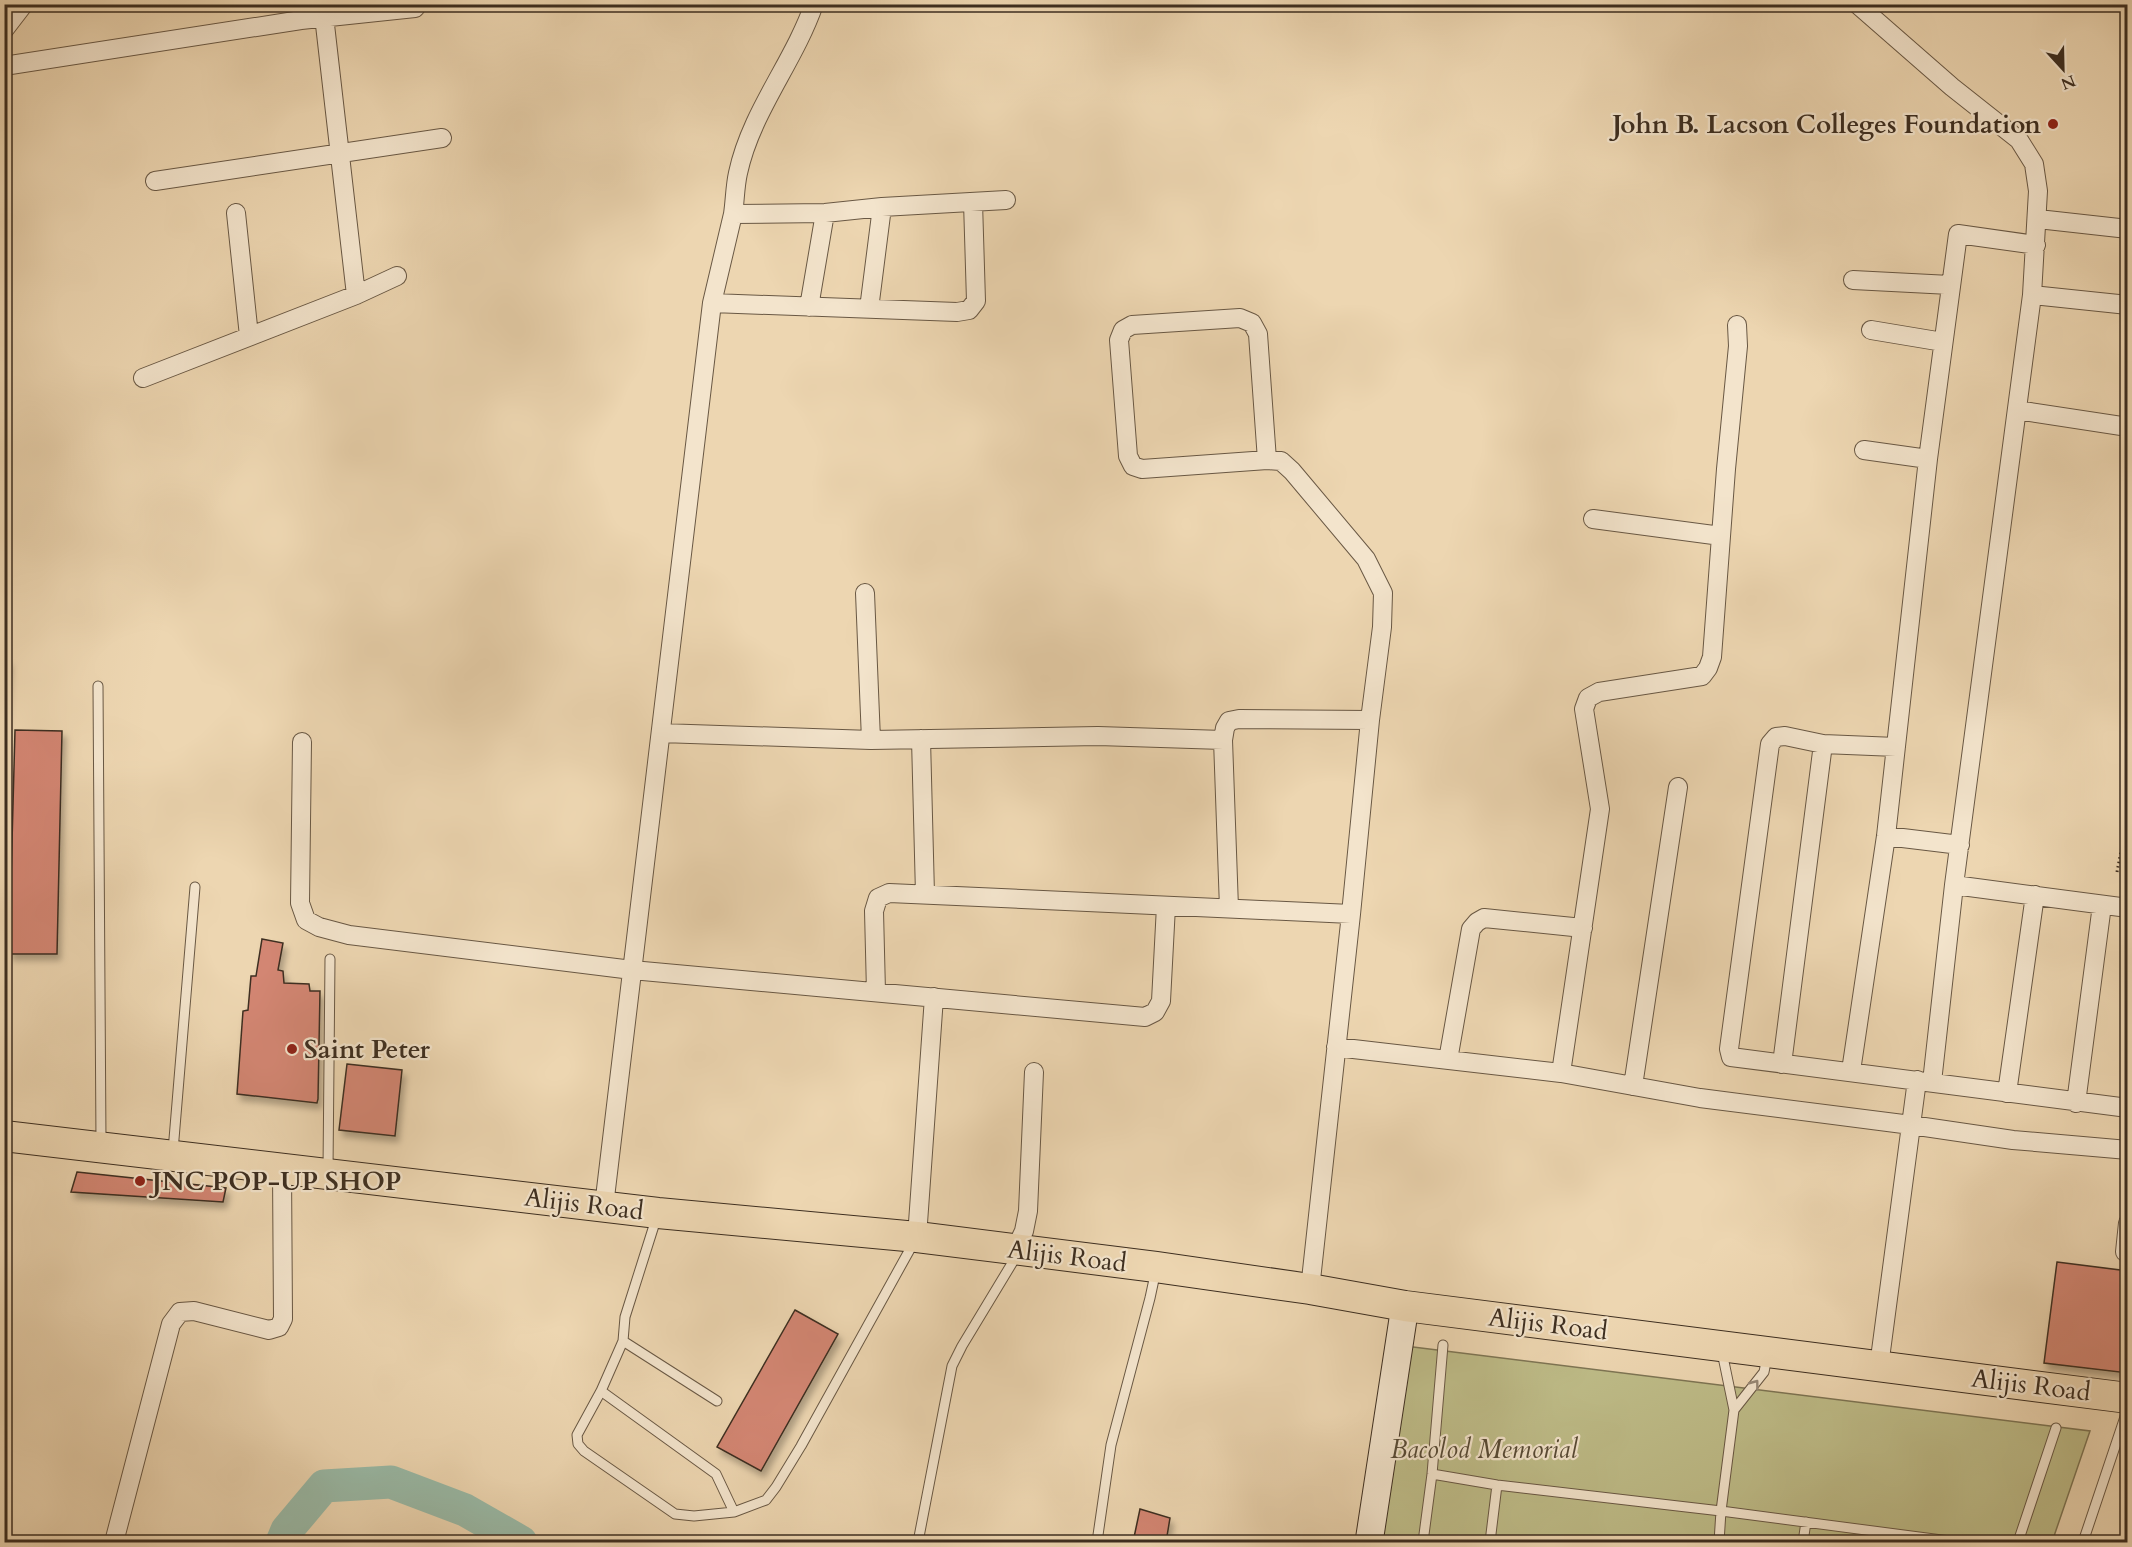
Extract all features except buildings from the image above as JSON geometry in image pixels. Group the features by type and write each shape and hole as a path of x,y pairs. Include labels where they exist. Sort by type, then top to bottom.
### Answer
{"main road":[{"name":"Alijis Road","path":"4,1136 658,1213 917,1237 1156,1267 1310,1289 1405,1306 2127,1398"}],"street":[{"path":"4,30 24,4"},
{"path":"4,66 300,12 324,16 415,8 418,4"},
{"path":"604,1206 712,303 733,214 738,173 748,140 761,109 814,4"},
{"path":"1857,4 1952,87 2019,140 2034,165 2038,191 2032,295 1960,845 1924,1081 1911,1125 1879,1366"},
{"path":"324,16 356,295"},
{"path":"155,181 442,138"},
{"path":"733,214 825,213 882,207 1006,200"},
{"path":"712,303 957,312 969,310 976,301 973,202"},
{"path":"869,309 882,207"},
{"path":"236,213 249,336"},
{"path":"809,307 825,213"},
{"path":"2038,219 2127,229"},
{"path":"1851,1071 1886,836 1928,459 1958,234 2036,245"},
{"path":"143,378 356,295 397,276"},
{"path":"1853,280 1950,285"},
{"path":"2032,295 2127,305"},
{"path":"1267,460 1258,334 1252,323 1240,318 1131,325 1123,330 1119,340 1128,456 1133,466 1142,469 1267,460 1281,461 1366,559 1383,592 1382,627 1370,720 1310,1289"},
{"path":"1561,1073 1600,809 1584,709 1588,698 1599,692 1702,676 1708,668 1712,657 1738,346 1737,325"},
{"path":"1871,330 1943,342"},
{"path":"2017,410 2127,427"},
{"path":"1864,450 1928,459"},
{"path":"1593,519 1721,536"},
{"path":"865,593 872,740"},
{"path":"1229,908 1223,740 1229,721 1239,719 1370,720"},
{"path":"661,733 872,740 1098,736 1223,740"},
{"path":"1896,747 1823,744 1785,736 1776,737 1770,744 1730,1038 1731,1057 2127,1108"},
{"path":"921,739 925,894"},
{"path":"302,742 300,903 306,920 319,927 349,935 632,970 1145,1017 1155,1012 1161,1001 1166,906"},
{"path":"1782,1064 1823,744"},
{"path":"1633,1086 1678,787"},
{"path":"1886,836 1960,845"},
{"path":"1954,885 2127,908"},
{"path":"876,992 873,911 878,898 889,893 1351,914"},
{"path":"2007,1093 2035,895"},
{"path":"2076,1102 2102,905"},
{"path":"1448,1060 1471,929 1477,922 1484,918 1582,928"},
{"path":"917,1237 934,997"},
{"path":"1336,1047 1561,1073 1700,1098 2013,1140 2127,1150"},
{"path":"1017,1250 1028,1210 1034,1072"},
{"path":"114,1542 171,1324 180,1312 194,1311 269,1330 279,1328 284,1319 282,1170"},
{"path":"2125,1252 2127,1223"},
{"path":"1369,1542 1405,1306"}],"lane":[{"path":"98,686 101,1147"},
{"path":"172,1156 195,887"},
{"path":"328,1175 330,959"},
{"path":"658,1213 625,1317 623,1341 601,1391 577,1435 578,1444 584,1451 675,1514 694,1516 734,1512 766,1500 806,1436 917,1237"},
{"path":"918,1542 952,1366 1017,1250"},
{"path":"1097,1542 1111,1445 1156,1267"},
{"path":"623,1341 717,1401"},
{"path":"1423,1542 1432,1474 1443,1345"},
{"path":"1719,1542 1734,1410 1721,1347"},
{"path":"1734,1410 1764,1371 1767,1353"},
{"path":"601,1391 716,1474 734,1512"},
{"path":"2083,1542 2127,1408"},
{"path":"2018,1542 2056,1428"},
{"path":"1432,1474 1497,1485 1721,1510 1956,1542"},
{"path":"1490,1542 1497,1485"},
{"path":"1803,1542 1806,1522"}],"path":[{"path":"2117,872 2127,815"}],"green space":[{"name":"Bacolod Memorial","path":"1405,1346 2090,1431 2052,1542 1376,1542"}],"waterway":[{"path":"282,1542 287,1530 324,1486 391,1482 465,1510 521,1542"}],"place":[{"name":"John B. Lacson Colleges Foundation","path":"2053,124"},
{"name":"Saint Peter","path":"292,1049"},
{"name":"JNC POP-UP SHOP","path":"140,1181"}]}
